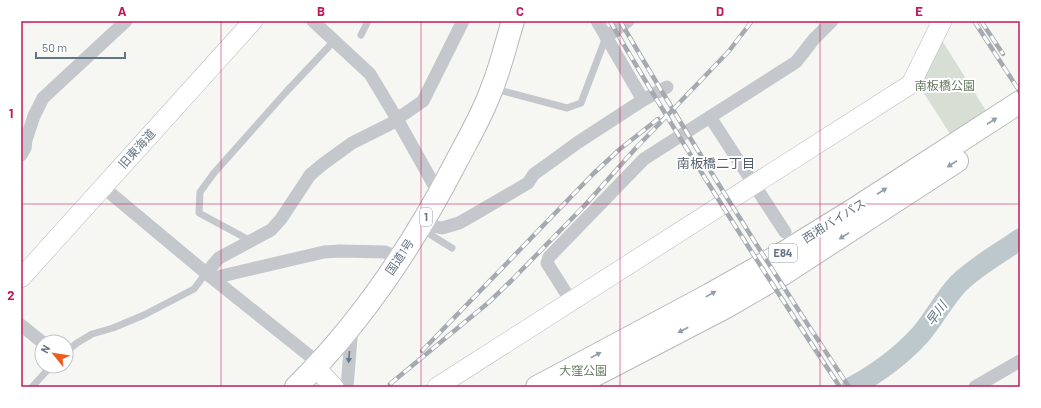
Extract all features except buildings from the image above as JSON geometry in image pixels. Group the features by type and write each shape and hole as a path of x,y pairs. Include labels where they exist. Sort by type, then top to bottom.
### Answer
{"highway":[{"name":"国道1号","path":"296,387 316,368 352,326 400,259 422,224 466,142 492,88 513,21"},
{"name":"西湘バイパス","path":"537,387 709,295 785,252 1020,102"},
{"name":"西湘バイパス","path":"572,387 726,307 783,274 1020,120"}],"street":[{"name":"旧東海道","path":"24,269 103,186 253,21"},
{"path":"313,21 370,74 398,120 439,194"},
{"path":"210,275 219,258 271,230 281,220 310,175 323,164 352,144 398,120 423,101 463,21"},
{"path":"597,21 643,100"},
{"path":"606,37 628,21"},
{"path":"571,301 547,263 549,257 644,159 796,62 814,39 832,21"},
{"path":"437,387 911,84 942,21"},
{"path":"21,155 25,148 26,140 34,116 43,98 120,24"},
{"path":"422,224 442,228 459,223 468,218 528,183 534,174 577,143 643,100 667,87"},
{"path":"710,117 785,232"},
{"path":"103,186 310,357 316,368 334,387"},
{"path":"210,275 324,252 385,252 400,259"},
{"path":"21,325 34,336"},
{"path":"347,387 352,326"},
{"path":"975,387 1020,361"}],"lane":[{"path":"360,35 368,21"},
{"path":"492,88 567,108 581,103 606,37"},
{"path":"251,242 199,213 200,192 229,155 335,40"},
{"path":"422,224 431,235 452,248"},
{"path":"74,345 92,334 114,328 144,315 194,289 210,275"},
{"path":"32,387 44,374"}],"green space":[{"name":"南板橋公園","path":"938,41 943,42 988,114 952,137 920,87"}],"waterway":[{"name":"早川","path":"852,387 888,364 913,343 958,284 980,266 1020,239"}],"railway":[{"path":"610,21 722,206 840,387"},
{"path":"620,21 732,206 849,387"},
{"path":"390,384 488,303 511,281 586,204 635,149 729,51 752,21"},
{"path":"974,21 1020,92"},
{"path":"981,21 1003,54"},
{"path":"422,351 593,174 620,149 658,119"}],"district":[{"name":"南板橋二丁目","path":"716,163"}],"park label":[{"name":"大窪公園","path":"583,371"}]}
